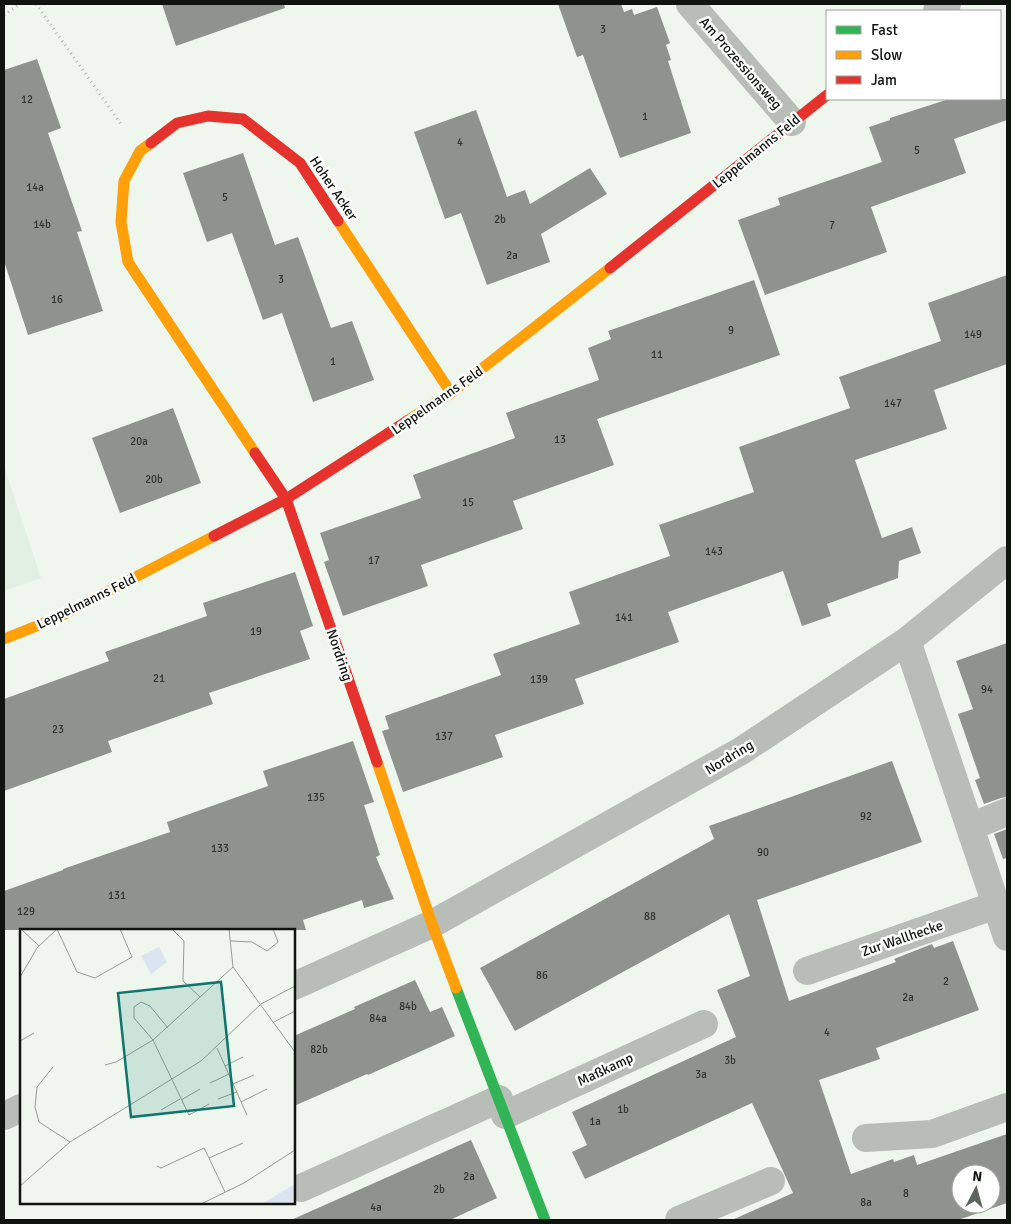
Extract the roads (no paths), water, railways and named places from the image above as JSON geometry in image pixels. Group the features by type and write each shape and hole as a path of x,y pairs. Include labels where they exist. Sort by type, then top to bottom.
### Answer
{"street":[{"name":"Am Prozessionsweg","path":"690,4 792,122"},
{"name":"Leppelmanns Feld","path":"4,639 59,617 286,500 450,393 826,96"},
{"name":"Hoher Acker","path":"286,500 128,262 121,222 124,181 140,151 177,123 208,116 243,119 300,163 450,393"},
{"name":"Nordring","path":"286,500 432,924"},
{"name":"Nordring","path":"295,986 432,924 741,751 907,641 1007,560"},
{"path":"907,641 1007,937"},
{"path":"970,827 1007,812"},
{"name":"Zur Wallhecke","path":"807,971 996,904"},
{"path":"432,924 545,1220"},
{"name":"Maßkamp","path":"301,1188 704,1024"},
{"path":"866,1138 932,1134 1007,1107"},
{"path":"4,1116 20,1108"},
{"path":"679,1220 771,1181"}]}
